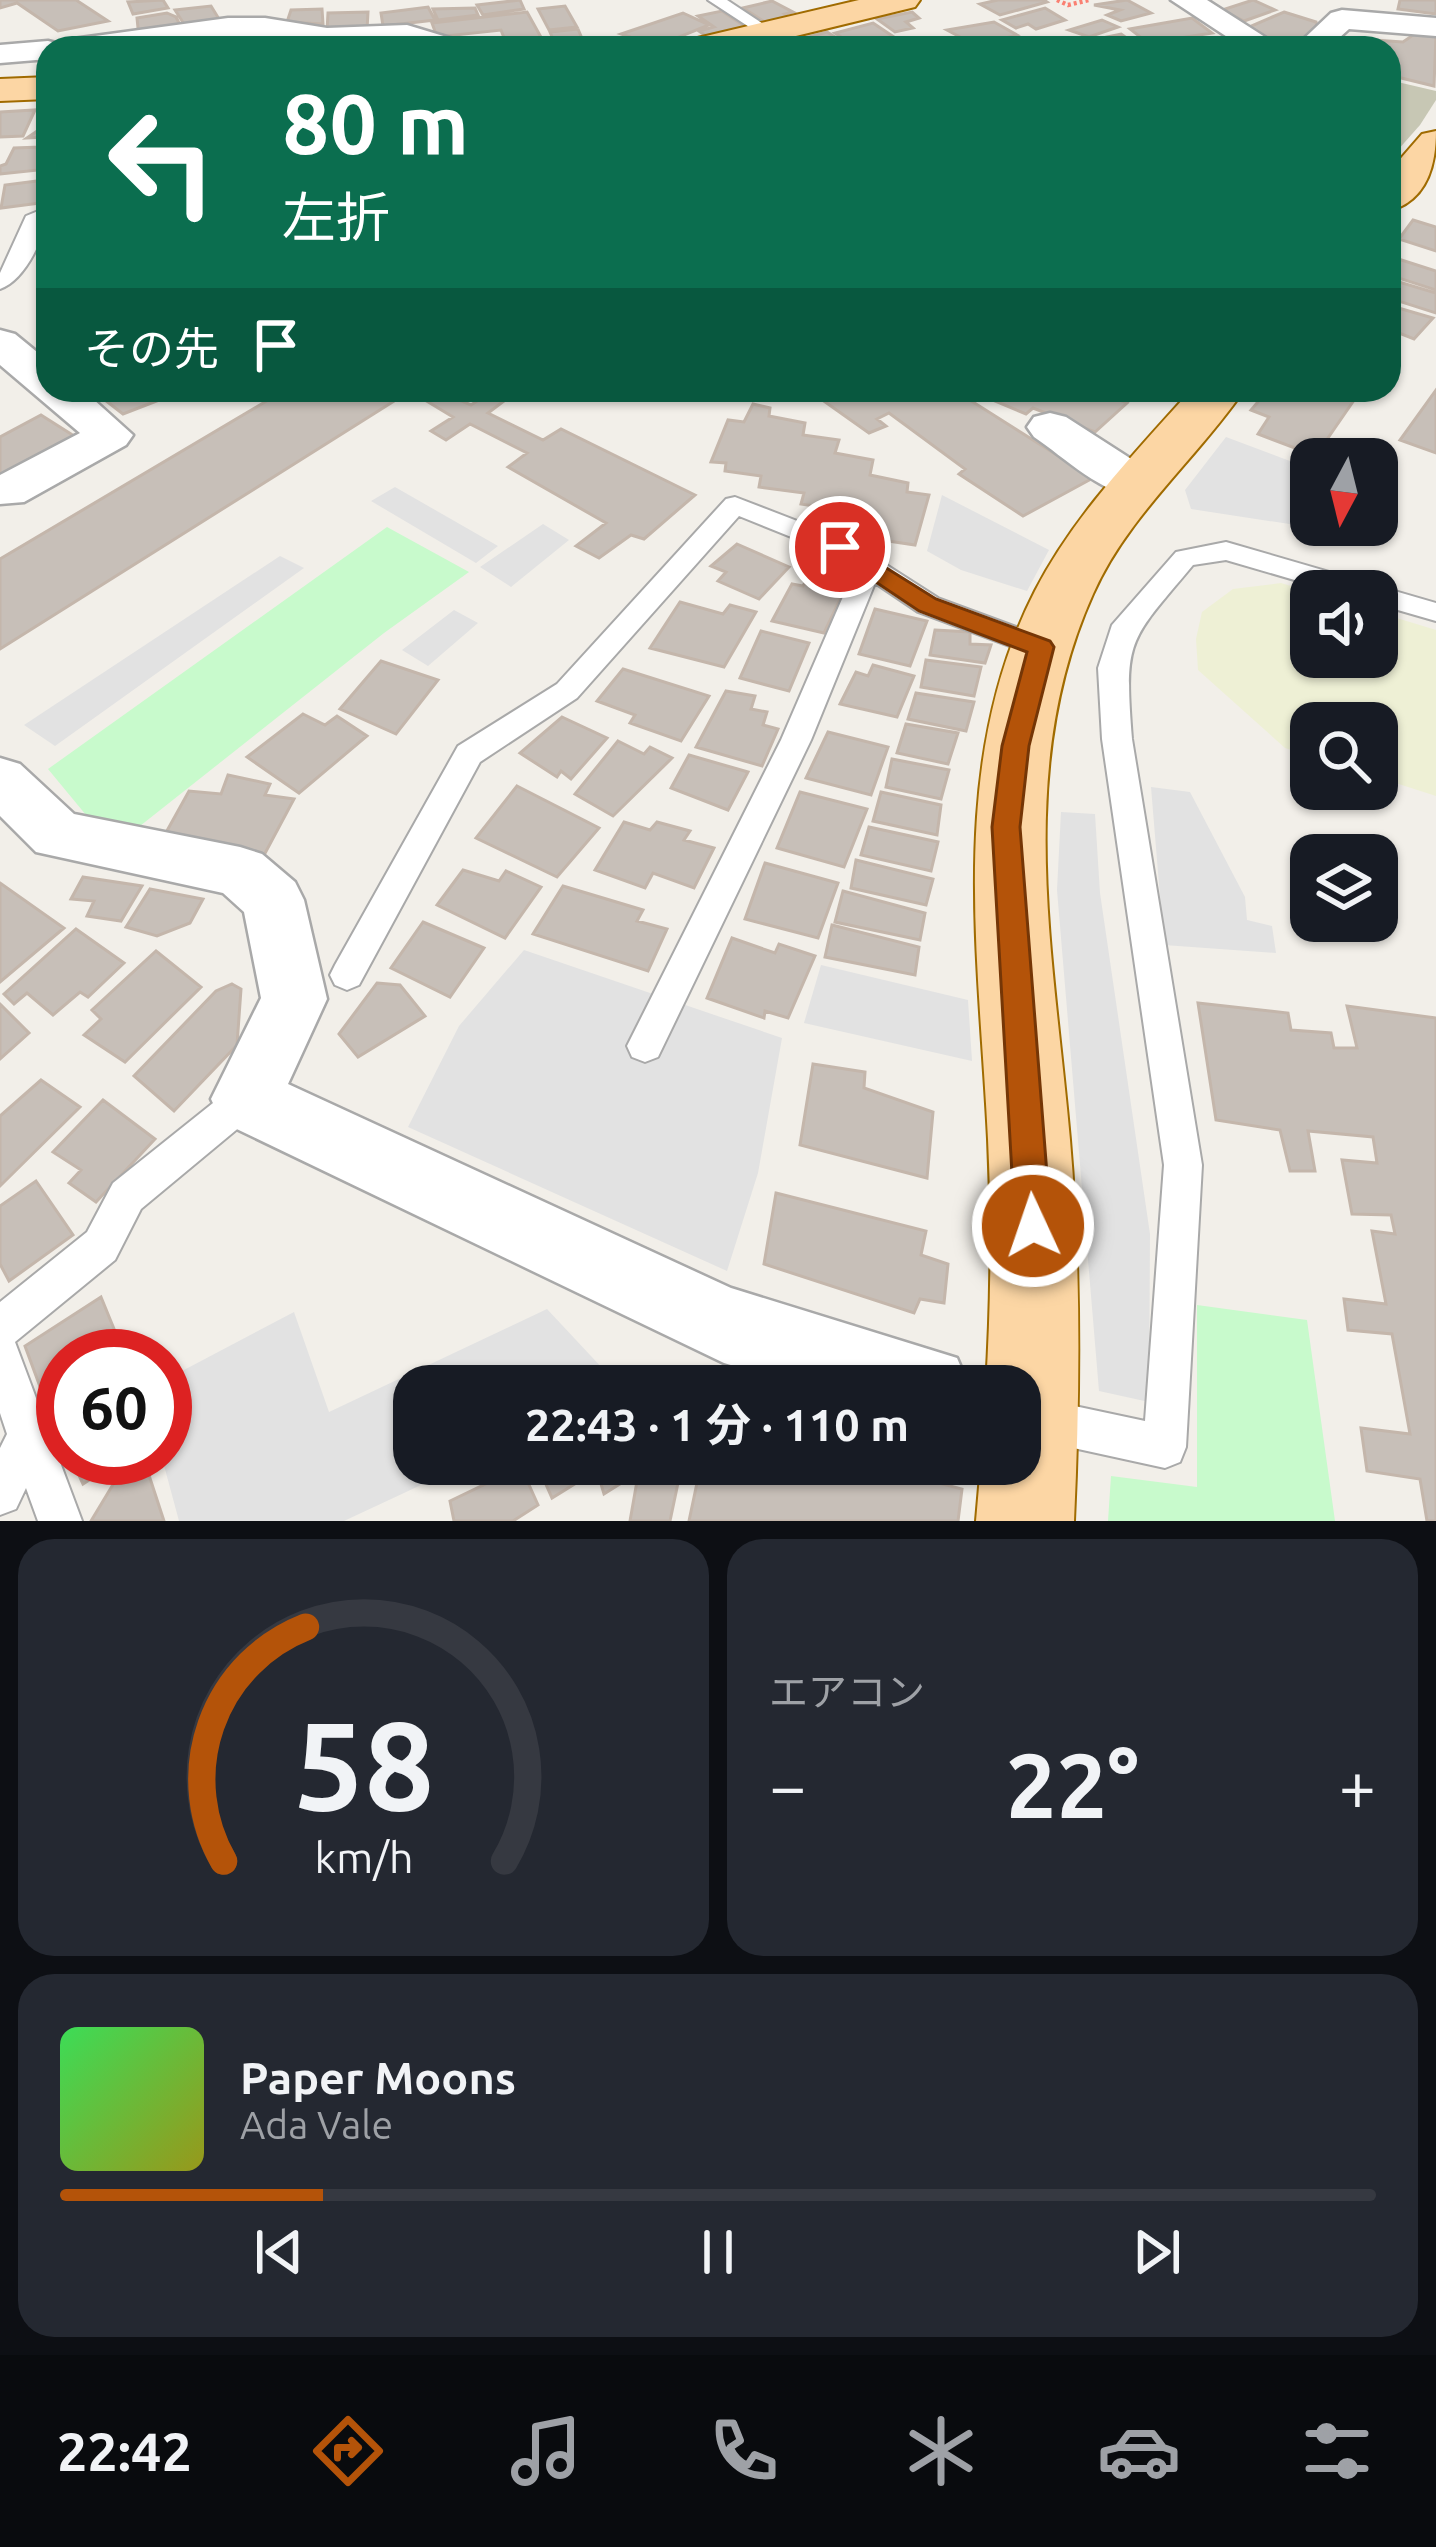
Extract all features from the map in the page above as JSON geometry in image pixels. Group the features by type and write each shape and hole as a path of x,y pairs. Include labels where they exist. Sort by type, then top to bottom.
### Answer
{"main road":[{"path":"756,36 903,0"},
{"path":"0,90 36,88"},
{"path":"1401,184 1436,143"},
{"path":"1030,1365 1035,1270 1006,827 1015,746 1041,647 1089,548 1136,484 1208,402"},
{"path":"1025,1521 1026,1485"}],"street":[{"path":"1186,0 1246,36"},
{"path":"1321,36 1348,7 1436,27"},
{"path":"162,36 228,27 322,36"},
{"path":"354,36 413,36"},
{"path":"0,54 36,51"},
{"path":"0,343 36,373"},
{"path":"7,491 110,435 70,402"},
{"path":"1050,427 1136,484"},
{"path":"0,780 57,835 240,872 273,900 294,999 246,1099 724,1324 860,1365"}],"lane":[{"path":"716,0 770,33"},
{"path":"0,283 14,272 36,216"},
{"path":"347,975 469,754 567,692 735,505 840,547 928,605 1041,647"},
{"path":"1041,1419 1165,1447 1184,1165 1117,739 1112,668 1121,632 1185,558 1226,551 1292,570"},
{"path":"645,1046 796,740 869,566"},
{"path":"1398,601 1436,612"},
{"path":"0,1328 101,1246 128,1196 246,1099"},
{"path":"0,1354 60,1521"},
{"path":"0,1493 30,1435"}],"path":[{"path":"1057,0 1068,5 1088,0"}],"shaded area":[{"path":"1401,83 1436,91 1436,100 1401,146"},
{"path":"1226,437 1290,461 1290,524 1191,509 1185,490"},
{"path":"395,487 498,546 476,563 371,501"},
{"path":"942,495 1049,550 1027,591 961,570 927,551"},
{"path":"543,524 569,540 511,587 480,567"},
{"path":"280,556 304,568 55,746 24,725"},
{"path":"1290,586 1290,678 1398,678 1398,618 1436,630 1436,796 1398,784 1398,702 1290,702 1290,750 1198,670 1196,639 1202,612 1233,589"},
{"path":"454,610 478,623 428,666 402,650"},
{"path":"1151,787 1190,792 1245,897 1247,920 1272,926 1276,953 1164,945"},
{"path":"1061,812 1095,814 1100,893 1150,1234 1149,1402 1099,1391 1057,890"},
{"path":"524,950 782,1038 758,1173 727,1271 408,1127 459,1026"},
{"path":"821,965 968,1000 972,1061 804,1023"},
{"path":"547,1309 599,1365 428,1365"},
{"path":"294,1312 329,1412 393,1382 393,1485 421,1485 344,1521 179,1521 169,1485 192,1485 192,1366"}],"green space":[{"path":"387,527 469,572 384,633 140,826 86,815 48,769"},
{"path":"1197,1305 1307,1320 1335,1521 1108,1521 1111,1476 1197,1487"}],"building":[{"path":"0,0 76,0 108,21 58,31 17,3 0,8"},
{"path":"163,0 168,8 133,14 128,2"},
{"path":"520,0 524,9 483,15 477,5"},
{"path":"1127,0 1151,13 1121,21 1107,15 1120,10 1094,5"},
{"path":"1253,0 1275,10 1244,21 1222,10"},
{"path":"1400,0 1436,0 1436,14 1398,9"},
{"path":"772,1 793,12 785,14 792,18 768,24 743,8"},
{"path":"1047,2 1000,15 980,4"},
{"path":"211,6 219,19 184,24 175,10"},
{"path":"565,6 577,27 549,30 538,9"},
{"path":"428,7 435,20 383,26 381,13"},
{"path":"475,8 478,15 438,20 433,9"},
{"path":"1045,8 1065,20 1036,29 1028,24 1016,28 1002,20"},
{"path":"322,9 323,24 287,22 291,10"},
{"path":"722,11 750,30 706,36 699,31 714,27 698,16"},
{"path":"368,12 367,30 327,31 328,13"},
{"path":"527,12 540,36 503,36 501,30 437,36 432,23"},
{"path":"912,12 919,18 906,22 913,28 895,32 877,19"},
{"path":"1284,12 1316,22 1317,28 1310,36 1262,36 1249,27"},
{"path":"167,13 176,17 182,29 139,36 137,18"},
{"path":"683,13 709,25 682,36 621,34"},
{"path":"1192,18 1212,33 1139,36 1130,29"},
{"path":"1102,20 1118,27 1092,36 1069,30"},
{"path":"994,22 1017,35 958,36 947,30"},
{"path":"873,23 892,36 840,36 835,33"},
{"path":"578,29 581,36 552,36 550,32"},
{"path":"1419,31 1436,35 1434,86 1401,78 1403,42"},
{"path":"35,110 23,136 0,137 0,112"},
{"path":"36,147 36,170 0,174 0,166 14,148"},
{"path":"36,181 36,204 1,208 5,185"},
{"path":"1413,220 1436,227 1436,251 1401,240"},
{"path":"1401,260 1436,271 1436,290 1401,279"},
{"path":"1401,283 1436,293 1436,313 1401,302"},
{"path":"1401,309 1433,318 1414,339 1401,334"},
{"path":"1436,390 1436,453 1400,440"},
{"path":"108,402 154,402 123,414"},
{"path":"265,402 393,402 0,649 0,559"},
{"path":"428,402 503,402 488,413 543,440 561,429 695,495 644,539 631,535 599,558 576,546 606,523 508,467 527,453 470,424 446,440 431,431 453,417"},
{"path":"825,402 973,402 1093,478 1023,516 959,474 965,469 889,413 877,419 886,426 869,433"},
{"path":"998,402 1127,403 1095,432 1033,408 1026,414"},
{"path":"1258,402 1353,402 1328,438 1290,438 1290,446 1258,434 1269,417 1251,410"},
{"path":"753,404 770,408 769,416 805,423 803,435 839,440 835,453 873,460 870,475 908,483 907,492 929,495 915,545 875,539 879,527 833,518 834,509 801,504 804,493 759,487 761,476 725,471 726,463 711,462 728,420 744,422"},
{"path":"41,415 79,439 0,478 0,437"},
{"path":"737,544 789,567 759,599 718,581 726,572 711,566"},
{"path":"812,570 841,577 837,587 845,589 824,633 772,621 792,584 803,586"},
{"path":"680,602 723,614 730,605 756,612 724,667 650,648"},
{"path":"875,609 927,621 910,666 859,654"},
{"path":"935,630 970,632 970,644 991,645 985,663 930,655"},
{"path":"761,631 809,643 789,691 740,678"},
{"path":"926,660 981,667 974,696 921,687"},
{"path":"381,661 438,680 396,734 340,709"},
{"path":"873,665 914,676 897,717 840,704 856,672 868,676"},
{"path":"623,669 709,696 681,741 630,723 635,715 597,701"},
{"path":"726,691 755,696 751,709 767,712 763,725 778,729 762,766 696,747"},
{"path":"916,693 974,702 966,731 908,719"},
{"path":"303,714 325,725 337,716 367,736 299,793 247,757"},
{"path":"562,717 607,738 571,779 561,771 557,777 520,753"},
{"path":"906,724 958,733 948,764 897,753"},
{"path":"828,732 888,747 871,795 806,778"},
{"path":"618,741 644,754 650,747 672,758 613,816 575,794"},
{"path":"689,755 748,772 728,810 671,788"},
{"path":"892,759 949,770 941,799 886,787"},
{"path":"228,775 270,784 265,795 294,799 263,857 163,838 189,791 221,794"},
{"path":"517,786 599,828 557,877 476,838"},
{"path":"800,792 867,809 844,867 777,848"},
{"path":"881,792 941,805 937,835 873,821"},
{"path":"624,822 650,830 657,822 690,831 684,840 714,848 694,888 653,873 645,888 595,870"},
{"path":"869,827 938,842 931,871 861,855"},
{"path":"856,860 933,879 926,905 851,888"},
{"path":"765,863 838,883 818,938 745,919"},
{"path":"463,870 499,881 506,871 541,887 505,938 437,905"},
{"path":"83,877 142,886 121,921 87,916 94,901 71,899"},
{"path":"0,883 64,928 0,982"},
{"path":"563,886 643,910 637,921 667,929 648,971 533,934"},
{"path":"150,889 203,899 190,923 157,936 126,927"},
{"path":"843,891 925,913 920,940 835,922"},
{"path":"423,922 484,948 450,997 391,968"},
{"path":"832,925 919,947 915,975 825,957"},
{"path":"76,929 124,963 88,997 80,992 53,1015 27,993 14,1004 4,994"},
{"path":"732,938 775,953 779,944 815,956 788,1018 765,1011 764,1018 707,998"},
{"path":"156,951 201,987 125,1062 84,1035 101,1019 92,1010"},
{"path":"377,983 400,985 425,1016 358,1057 339,1034"},
{"path":"232,984 241,989 237,1045 174,1111 134,1076 216,991"},
{"path":"1198,1003 1288,1013 1291,1030 1331,1033 1334,1048 1357,1048 1347,1006 1436,1018 1436,1521 1427,1521 1420,1479 1367,1471 1361,1428 1410,1434 1392,1334 1348,1330 1344,1299 1386,1304 1372,1231 1395,1234 1391,1215 1352,1214 1342,1160 1377,1163 1373,1137 1308,1131 1315,1171 1290,1171 1280,1130 1216,1120"},
{"path":"0,1004 29,1033 0,1059"},
{"path":"813,1064 865,1072 864,1088 933,1112 927,1178 800,1145"},
{"path":"41,1080 80,1107 0,1186 0,1116"},
{"path":"103,1100 155,1139 96,1202 69,1183 81,1170 53,1152"},
{"path":"36,1181 73,1235 9,1281 0,1264 0,1206"},
{"path":"776,1193 926,1231 921,1255 948,1264 944,1303 920,1299 914,1313 764,1264"},
{"path":"101,1297 114,1329 51,1329"},
{"path":"36,1339 36,1376 25,1346"},
{"path":"113,1485 152,1485 164,1521 91,1521"},
{"path":"483,1485 529,1485 538,1505 513,1521 454,1521 450,1501"},
{"path":"546,1485 573,1485 552,1498"},
{"path":"636,1485 678,1485 670,1521 630,1521"},
{"path":"697,1485 947,1485 962,1489 958,1521 689,1521"}],"route":[{"path":"840,547 928,605 1041,647 1015,746 1006,827 1033,1226"}]}
